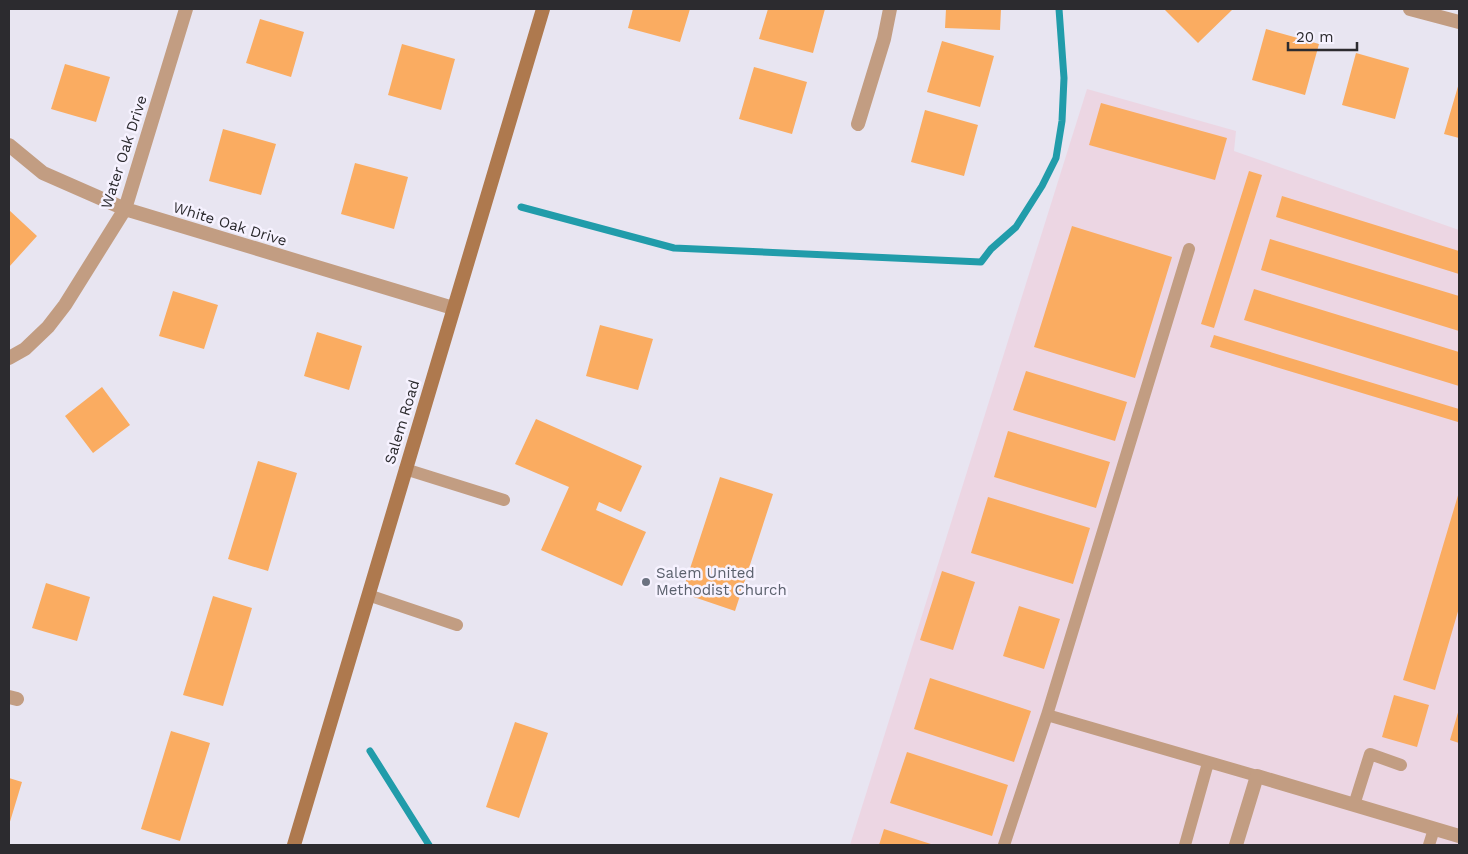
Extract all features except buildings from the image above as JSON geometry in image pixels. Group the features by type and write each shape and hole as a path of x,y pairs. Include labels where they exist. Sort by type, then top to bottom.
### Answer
{"main road":[{"name":"Salem Road","path":"294,845 543,9"}],"street":[{"name":"Water Oak Drive","path":"9,358 25,348 48,327 65,305 125,209 186,9"},
{"path":"858,124 884,39 890,9"},
{"path":"1410,9 1459,22"},
{"name":"White Oak Drive","path":"9,145 43,173 125,209 453,308"},
{"path":"1236,845 1257,776 1459,836"}],"lane":[{"path":"1004,845 1047,715 1189,249"},
{"path":"405,469 504,500"},
{"path":"368,595 457,625"},
{"path":"1047,715 1257,776"},
{"path":"1354,805 1370,754 1401,765"},
{"path":"1185,845 1208,763"},
{"path":"1429,845 1434,828"}],"shaded area":[{"path":"1087,89 1236,131 1234,151 1459,230 1459,845 850,845"}],"waterway":[{"path":"521,207 674,248 981,262 991,249 1016,227 1042,186 1056,158 1062,121 1064,78 1059,9"},
{"path":"370,751 429,845"}],"place":[{"name":"Salem United Methodist Church","path":"646,582"}]}
